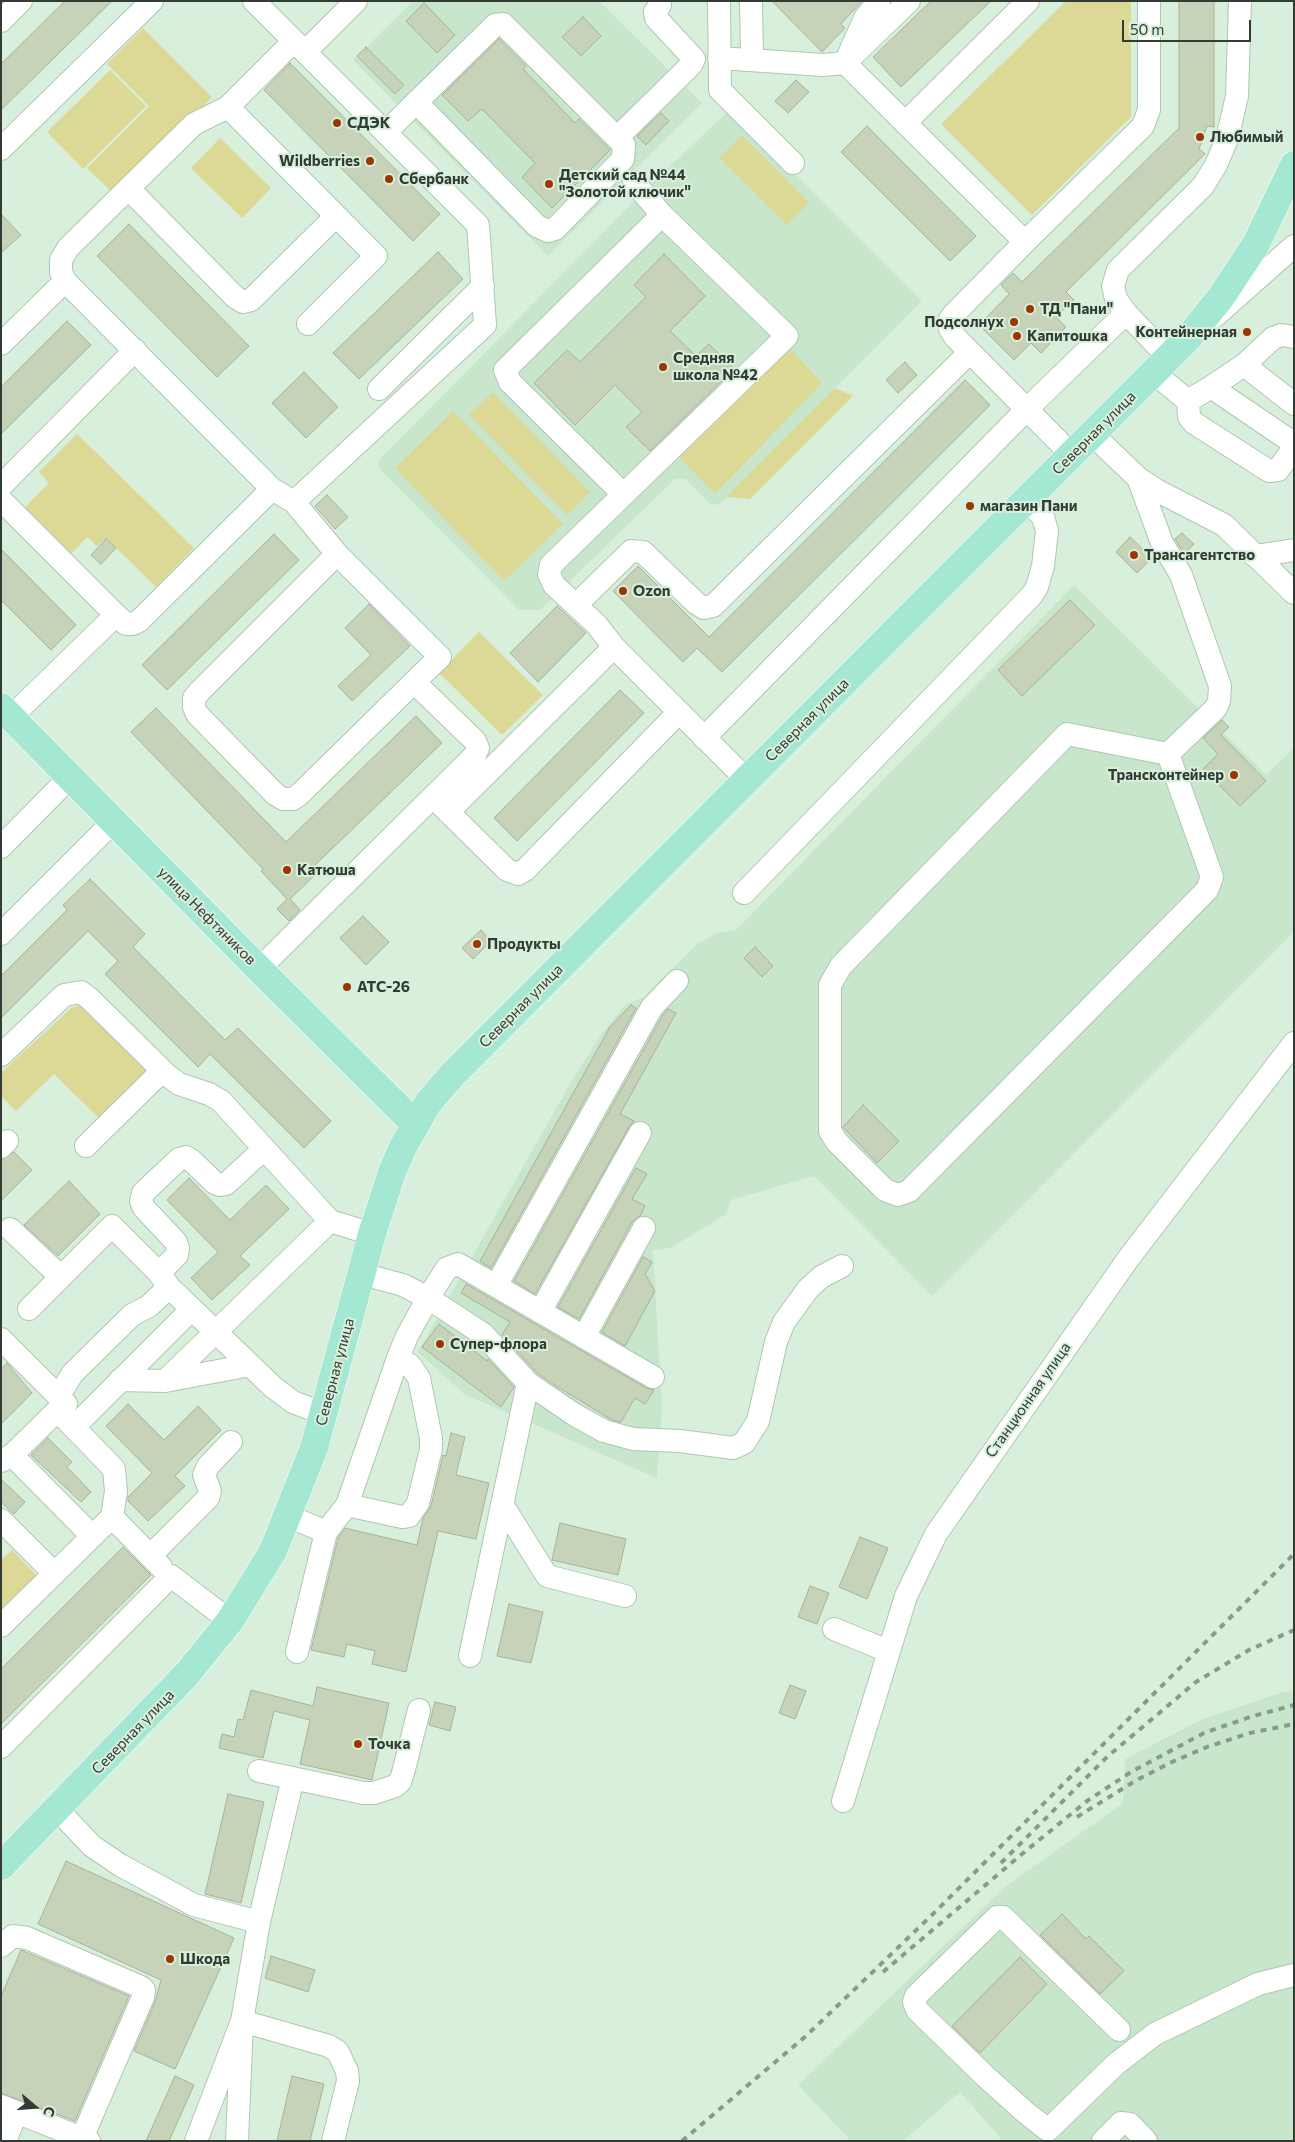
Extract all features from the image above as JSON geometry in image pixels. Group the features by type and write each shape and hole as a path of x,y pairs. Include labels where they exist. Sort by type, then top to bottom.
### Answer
{"main road":[{"name":"Северная улица","path":"1,1866 167,1698 230,1621 273,1551 288,1516 324,1414 372,1234 392,1172 415,1124 428,1103 448,1080 1161,365 1205,317 1242,266 1268,221 1294,165"},
{"name":"улица Нефтяников","path":"6,712 113,822 415,1124"}],"street":[{"path":"1,21 21,1"},
{"path":"1,149 152,1"},
{"path":"254,1 478,224 483,286 485,325 294,502"},
{"path":"337,554 194,698 194,707 197,714 275,794 283,799 293,799 440,657 337,554 294,502 272,489 65,280 61,260 68,248 194,124 228,107 299,46 356,1"},
{"path":"719,1 720,90 793,163"},
{"path":"751,1 752,59"},
{"path":"845,63 865,18 879,1"},
{"path":"719,58 811,64 845,63 909,1"},
{"path":"905,123 1028,1"},
{"path":"1072,454 954,337 950,329 950,319 1024,242 1143,126 1150,110 1148,1"},
{"path":"1211,387 1292,442 1294,449 1278,470 1269,472 1194,423 1189,417 1188,401 1116,299 1113,286 1118,270 1203,186 1227,140 1237,96 1240,1"},
{"path":"617,138 694,60 656,18 655,12 660,2"},
{"path":"386,132 416,102 495,25 503,24 624,145 623,159 555,229 548,231 537,226 416,102"},
{"path":"845,63 1024,242"},
{"path":"228,107 376,256 308,324"},
{"path":"634,182 662,215 787,336 623,494 551,566 549,574 554,584 577,604 614,647 746,780"},
{"path":"129,189 235,297 243,302 251,300 336,216"},
{"path":"623,494 510,382 505,370 662,215"},
{"path":"1161,365 1294,246"},
{"path":"1,344 65,280"},
{"path":"379,389 483,286"},
{"path":"704,738 1026,409 1126,313"},
{"path":"1188,401 1244,365 1273,338 1281,335 1294,337"},
{"path":"1,486 135,350"},
{"path":"577,604 631,551 642,552 696,603 704,608 713,606 970,352"},
{"path":"1244,365 1294,404"},
{"path":"1092,434 1138,478 1156,490 1224,526 1294,594"},
{"path":"1138,478 1162,543 1181,574 1220,686 1219,701 1216,708 1168,754"},
{"path":"1,500 116,615 126,624 133,624 139,621 272,489"},
{"path":"744,893 1032,595 1037,587 1043,566 1047,531 1043,517 1027,500"},
{"path":"1256,556 1294,550"},
{"path":"6,712 116,615"},
{"path":"259,969 614,647"},
{"path":"414,682 474,741 478,748 476,755 440,805"},
{"path":"440,805 507,870 518,874 525,870 679,712"},
{"path":"1067,734 1168,754 1212,877 1207,890 909,1191 898,1195 885,1190 837,1142 830,1131 830,985 841,966 1067,734"},
{"path":"1,847 70,777"},
{"path":"1,934 113,822"},
{"path":"496,1286 652,1007 677,981"},
{"path":"1,1055 64,994 80,992 162,1071 179,1084 210,1094 221,1102 330,1221 372,1234"},
{"name":"Станционная улица","path":"843,1800 888,1651 918,1567 953,1508 1128,1259 1294,1044"},
{"path":"86,1146 162,1071"},
{"path":"540,1312 640,1133"},
{"path":"92,1536 7,1458 60,1403 65,1386 72,1374 132,1315 149,1306 164,1280 178,1248 176,1242 144,1208 141,1201 143,1194 179,1159 186,1157 214,1183 226,1184 264,1148"},
{"path":"165,1381 330,1221"},
{"path":"29,1309 112,1226 192,1310 250,1365 292,1402 324,1414"},
{"path":"584,1337 644,1228"},
{"path":"10,1229 60,1278"},
{"path":"297,1652 326,1532 347,1505 398,1358 428,1298 447,1268 452,1264 464,1267 653,1377"},
{"path":"362,1274 404,1285 428,1298 483,1334 528,1383 576,1415 620,1437 733,1448 744,1443 758,1422 776,1342 784,1322 808,1289 821,1277 842,1266"},
{"path":"78,1423 192,1310"},
{"path":"1,1339 78,1423 110,1463 116,1474 116,1491 112,1517 1,1626"},
{"path":"347,1505 402,1517 409,1516 418,1503 431,1449 431,1438 419,1378 410,1365 398,1358"},
{"path":"120,1380 165,1381 250,1365"},
{"path":"470,1656 528,1383"},
{"path":"150,1556 208,1498 210,1491 204,1475 208,1466 231,1442"},
{"path":"502,1504 547,1576 625,1596"},
{"path":"288,1516 326,1532"},
{"path":"112,1517 171,1576 230,1621"},
{"path":"1,1520 54,1573"},
{"path":"1,1747 171,1576"},
{"path":"834,1629 888,1651"},
{"path":"259,1771 363,1793 374,1793 395,1786 400,1782 403,1773 419,1710"},
{"path":"237,2141 242,2021 259,1922 293,1778"},
{"path":"57,1809 87,1842 120,1865 194,1905 259,1922"},
{"path":"1119,2030 1003,1917 997,1917 916,1996 914,2002 916,2010 1025,2112 1054,2135 1116,2064 1155,2034 1258,1984 1294,1975"},
{"path":"1,1946 13,1936 27,1938 141,1987 144,1990 143,1997 85,2139 55,2134 9,2109 5,2141"},
{"path":"196,2141 242,2021"},
{"path":"242,2021 329,2046 338,2052 347,2071 348,2081 333,2141"},
{"path":"1103,2141 1121,2124 1130,2124 1146,2141"}],"shaded area":[{"name":"Детский сад №44 \"Золотой ключик\"","path":"413,1 599,1 702,103 548,256 353,60"},
{"path":"1066,1 1131,1 1131,117 1032,215 941,124"},
{"path":"143,28 212,97 114,194 87,168 149,106 107,64"},
{"path":"110,70 146,106 83,169 47,132"},
{"name":"Средняя школа №42","path":"730,109 922,301 720,504 711,505 685,479 675,479 540,610 519,610 379,468 379,460 642,193"},
{"path":"742,135 809,202 787,225 719,158"},
{"path":"220,138 271,188 242,218 191,168"},
{"path":"786,344 822,383 715,494 677,455"},
{"path":"835,388 853,396 750,499 726,497"},
{"path":"493,392 590,492 567,515 469,415"},
{"path":"453,411 563,524 504,581 395,468"},
{"path":"77,434 194,548 156,587 106,538 97,546 87,537 69,556 22,510 49,483 39,472"},
{"path":"1074,585 1266,775 1294,748 1294,932 932,1296 814,1176 731,1200 726,1214 671,1248 653,1250 662,1408 657,1478 464,1394 418,1352 575,1075 601,1035 626,1004 644,997 695,946 716,933 736,930"},
{"path":"479,632 543,695 502,735 439,673"},
{"path":"79,1005 85,1006 153,1070 102,1121 54,1074 16,1111 1,1096 1,1073 71,1008"},
{"path":"12,1550 38,1577 1,1613 1,1560"},
{"path":"1294,1691 1294,2141 1003,2141 960,2092 903,2141 851,2141 798,2085 1005,1887 1123,1803 1125,1759 1203,1719 1280,1693"}],"building":[{"path":"65,1 112,1 1,110 1,64"},
{"path":"772,1 862,1 841,24 845,28 822,52"},
{"path":"931,1 991,1 901,87 873,57"},
{"path":"1179,1 1214,1 1214,127 1207,126 1199,149 1205,154 1066,292 1074,300 1056,317 1066,327 1041,353 1031,343 1014,360 979,325 1009,294 1001,285 1013,273 1022,282 1179,128"},
{"path":"424,3 455,35 437,53 406,21"},
{"path":"583,17 601,36 581,56 562,37"},
{"path":"499,39 526,66 523,69 575,123 579,119 610,150 552,208 522,177 535,163 482,109 468,121 442,95"},
{"path":"366,47 404,85 395,94 357,56"},
{"path":"290,63 440,214 413,241 264,90"},
{"path":"796,80 809,92 788,113 775,101"},
{"path":"661,113 669,121 646,145 637,136"},
{"path":"867,126 976,236 950,261 841,152"},
{"path":"1,214 21,235 1,253"},
{"path":"129,224 249,346 217,377 97,256"},
{"path":"438,252 463,279 359,379 333,353"},
{"path":"664,254 705,296 670,331 696,356 709,344 734,369 650,451 626,427 642,412 615,385 575,425 534,383 567,350 580,362 646,297 634,285"},
{"path":"67,321 91,345 1,434 1,387"},
{"path":"905,362 917,375 898,393 886,380"},
{"path":"304,372 338,407 306,438 272,403"},
{"path":"965,380 990,405 722,672 697,648 683,662 613,591 638,566 709,637"},
{"path":"327,495 348,517 335,529 315,506"},
{"path":"1182,533 1194,544 1184,554 1175,539"},
{"path":"274,534 299,560 167,690 142,665"},
{"name":"Трансагентство","path":"1130,537 1152,558 1137,573 1116,552"},
{"path":"106,539 116,548 101,564 91,555"},
{"path":"1,549 76,625 51,650 1,600"},
{"path":"1070,600 1095,625 1022,696 998,670"},
{"path":"369,604 410,646 352,701 338,686 371,655 345,628"},
{"path":"557,606 586,633 538,682 510,653"},
{"path":"620,690 644,713 517,841 494,818"},
{"path":"156,708 286,842 416,716 442,743 311,869 316,874 290,899 300,910 289,921 277,909 287,899 261,871 263,869 131,732"},
{"name":"Трансконтейнер","path":"1222,720 1229,727 1221,735 1266,781 1240,806 1203,769 1218,754 1203,738"},
{"path":"90,879 145,934 133,947 225,1040 238,1028 331,1121 304,1148 210,1054 198,1067 105,974 118,961 88,931 1,1018 1,976 67,910 63,905"},
{"path":"363,916 389,942 366,965 340,938"},
{"name":"Продукты","path":"481,930 491,941 473,959 462,948"},
{"path":"755,947 773,966 762,977 744,958"},
{"path":"631,1005 636,1008 491,1268 480,1261 610,1027"},
{"path":"668,1009 676,1013 620,1114 634,1121 535,1294 514,1281"},
{"path":"863,1105 899,1141 877,1163 843,1127"},
{"path":"14,1152 32,1170 1,1201 1,1160"},
{"path":"636,1168 647,1174 632,1199 645,1206 640,1216 632,1222 579,1319 558,1307"},
{"path":"189,1178 230,1220 266,1185 289,1209 240,1256 250,1265 212,1300 191,1278 218,1252 167,1200"},
{"path":"69,1181 100,1214 58,1256 24,1225"},
{"path":"643,1257 652,1262 645,1274 655,1291 625,1346 602,1332"},
{"path":"466,1284 646,1388 654,1390 645,1404 635,1398 621,1422 612,1420 537,1373 502,1335 510,1322 461,1293"},
{"path":"439,1324 487,1361 488,1359 514,1387 501,1407 422,1347"},
{"path":"7,1363 32,1393 1,1424 1,1369"},
{"path":"128,1404 164,1440 198,1406 221,1430 175,1476 185,1486 148,1521 128,1501 128,1497 152,1473 106,1426"},
{"path":"451,1433 465,1437 456,1475 489,1483 476,1539 438,1531 406,1672 372,1664 375,1651 347,1644 344,1657 311,1650 338,1538 345,1528 417,1545 423,1518 431,1506 443,1455 446,1456"},
{"path":"48,1438 72,1462 67,1467 91,1492 81,1502 31,1455"},
{"path":"1,1479 25,1502 14,1514 1,1502"},
{"path":"560,1523 626,1539 618,1575 552,1560"},
{"path":"860,1537 888,1548 867,1599 839,1587"},
{"path":"123,1547 151,1575 1,1724 1,1669"},
{"path":"810,1586 829,1593 817,1624 798,1617"},
{"path":"509,1604 543,1612 531,1663 497,1656"},
{"path":"790,1685 806,1691 795,1719 779,1713"},
{"path":"317,1687 389,1703 372,1780 300,1764 310,1720 274,1711 263,1758 219,1748 222,1734 234,1737 238,1719 243,1720 251,1690 313,1706"},
{"path":"435,1702 456,1707 450,1731 429,1725"},
{"path":"228,1794 264,1802 241,1903 205,1894"},
{"name":"Шкода","path":"66,1861 234,1938 175,2069 134,2051 155,2002 161,1980 38,1924"},
{"path":"1062,1914 1086,1939 1089,1936 1124,1971 1100,1994 1040,1935"},
{"path":"21,1950 129,1996 75,2121 1,2093 1,1996"},
{"path":"271,1956 315,1970 308,1992 265,1978"},
{"path":"1020,1957 1047,1984 980,2053 952,2026"},
{"path":"175,2076 194,2085 169,2141 146,2141"},
{"path":"292,2076 324,2084 310,2141 277,2141"}],"railway":[{"path":"682,2141 806,2036 934,1913 1294,1554"},
{"path":"1001,1863 1107,1757 1196,1682 1249,1650 1294,1630"},
{"path":"883,1972 1087,1801 1131,1772 1204,1733 1250,1717 1294,1705"},
{"path":"1077,1817 1135,1781 1172,1762 1207,1747 1250,1733 1294,1724"}],"place":[{"name":"СДЭК","path":"337,123"},
{"name":"Любимый","path":"1200,137"},
{"name":"Wildberries","path":"370,161"},
{"name":"Сбербанк","path":"389,179"},
{"name":"Детский сад №44 \"Золотой ключик\"","path":"549,184"},
{"name":"ТД \"Пани\"","path":"1030,309"},
{"name":"Подсолнух","path":"1014,322"},
{"name":"Контейнерная","path":"1247,332"},
{"name":"Капитошка","path":"1017,336"},
{"name":"Средняя школа №42","path":"663,367"},
{"name":"магазин Пани","path":"970,506"},
{"name":"Трансагентство","path":"1134,555"},
{"name":"Ozon","path":"623,591"},
{"name":"Трансконтейнер","path":"1234,775"},
{"name":"Катюша","path":"287,870"},
{"name":"Продукты","path":"477,944"},
{"name":"АТС-26","path":"347,987"},
{"name":"Супер-флора","path":"440,1344"},
{"name":"Точка","path":"358,1744"},
{"name":"Шкода","path":"170,1959"}]}
